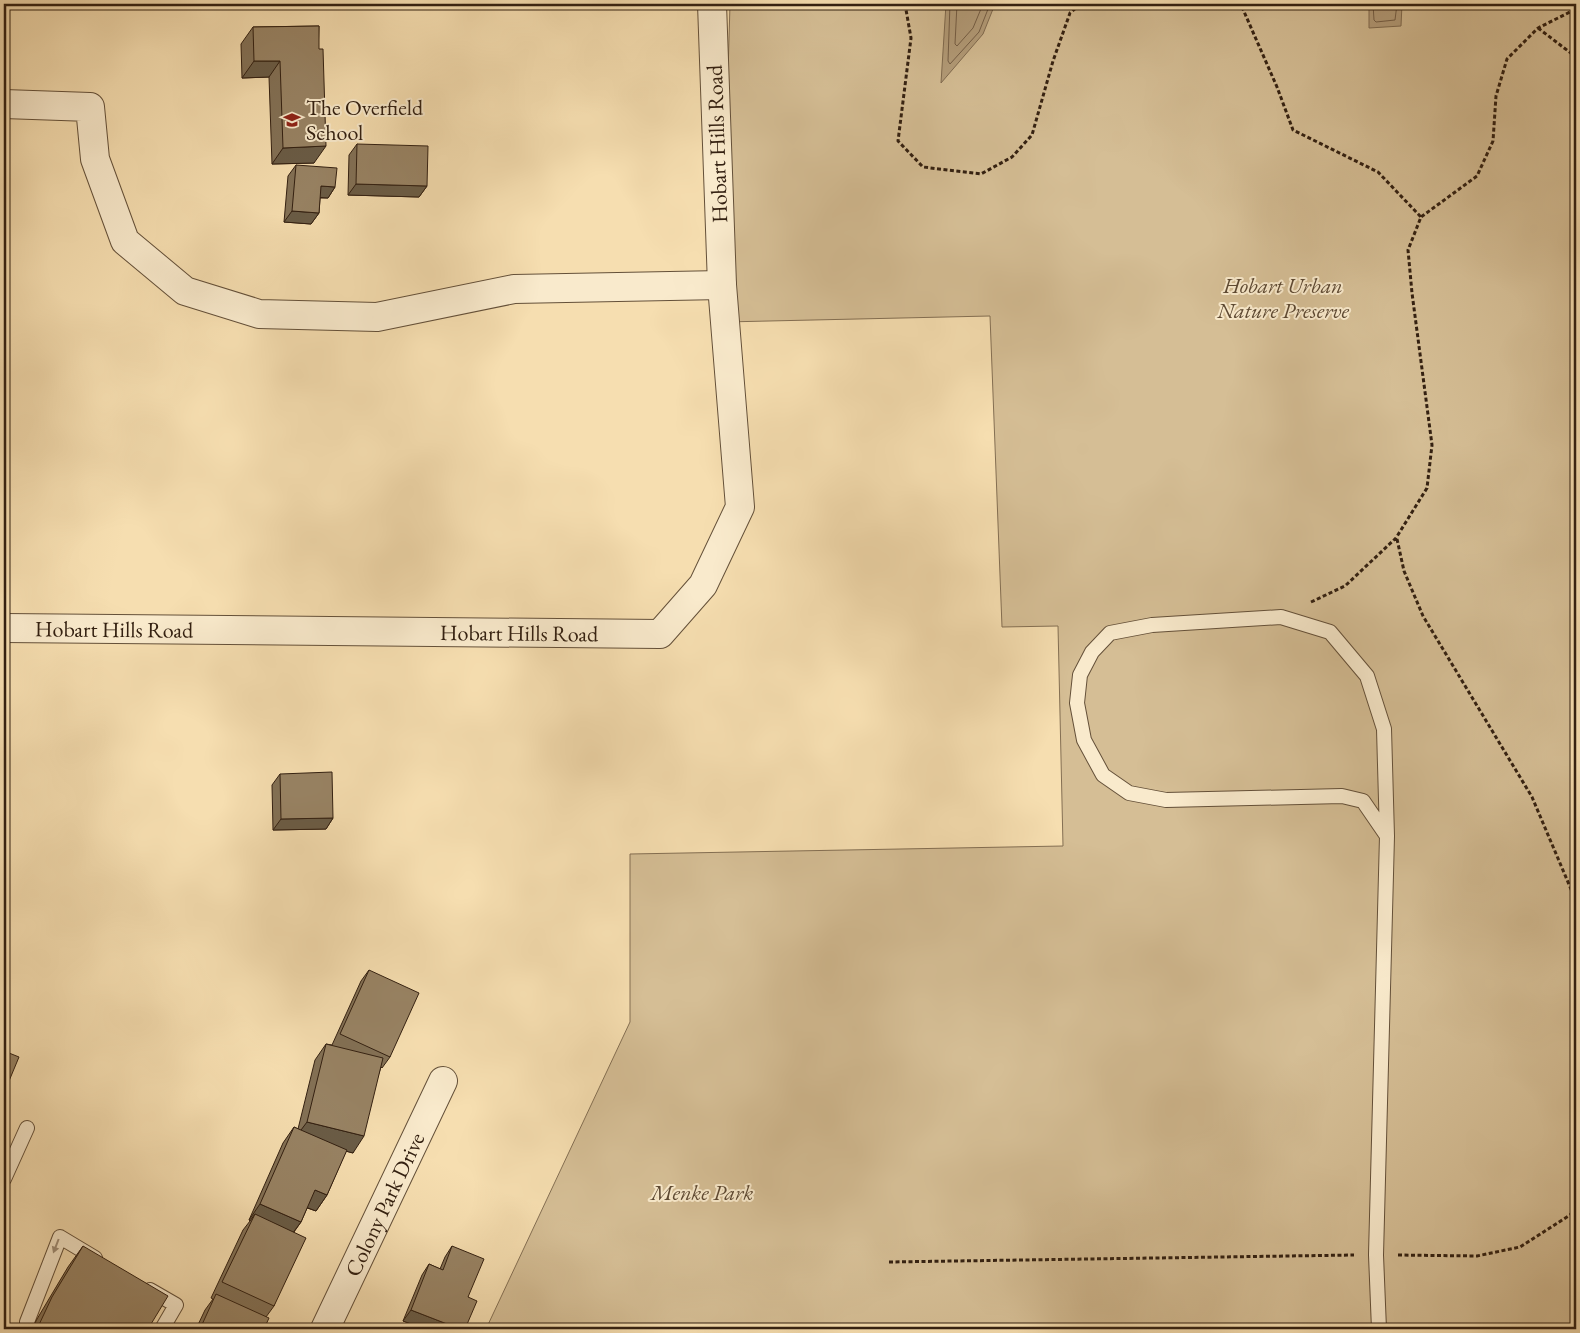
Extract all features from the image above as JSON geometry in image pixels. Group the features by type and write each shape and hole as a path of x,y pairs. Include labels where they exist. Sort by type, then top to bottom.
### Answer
{"street":[{"name":"Hobart Hills Road","path":"4,628 660,634 703,585 740,507 722,285 712,4"},
{"path":"4,104 90,107 95,159 125,241 185,291 259,314 377,317 514,289 722,285"},
{"name":"Colony Park Drive","path":"324,1329 443,1081"}],"lane":[{"path":"1379,1329 1376,1255 1387,836 1384,729 1367,676 1330,632 1281,617 1152,625 1110,633 1092,652 1080,675 1077,703 1084,740 1103,775 1129,793 1166,800 1342,796 1363,801 1387,836"},
{"path":"4,1179 27,1128"},
{"path":"27,1322 60,1237 109,1266"},
{"path":"142,1286 176,1305 162,1329"}],"path":[{"path":"905,4 911,38 898,141 923,167 981,174 1012,157 1032,135 1053,61 1070,13 1081,4"},
{"path":"1236,4 1242,7 1277,87 1292,130 1378,172 1421,217"},
{"path":"1281,617 1345,586 1396,538 1427,488 1432,445 1408,250 1421,217 1477,176 1493,141 1496,96 1507,59 1538,28 1576,9"},
{"path":"1538,28 1576,57"},
{"path":"1396,538 1404,571 1424,616 1532,797 1576,901"},
{"path":"889,1262 1376,1255 1477,1256 1520,1248 1570,1215 1576,1208"},
{"path":"1570,1215 1576,1214"}],"green space":[{"name":"Hobart Urban Nature Preserve","path":"730,4 1576,4 1576,1329 486,1329 630,1022 630,854 1063,846 1058,626 1002,627 990,316 725,322 722,285"}],"water":[{"path":"946,4 995,4 983,34 941,83"},
{"path":"1369,4 1402,4 1401,26 1369,28"}],"building":[{"path":"319,26 319,49 323,49 326,146 283,148 280,61 254,61 253,27"},
{"path":"357,144 428,146 427,186 356,184"},
{"path":"296,165 337,168 335,187 321,186 319,213 292,211"},
{"path":"332,772 333,818 281,819 280,774"},
{"path":"369,970 419,993 390,1057 340,1034"},
{"path":"326,1044 383,1058 364,1136 307,1122"},
{"path":"4,1051 19,1057 4,1093"},
{"path":"294,1127 347,1150 327,1195 315,1190 301,1222 260,1204"},
{"path":"255,1214 306,1238 274,1306 222,1282"},
{"path":"83,1246 168,1296 148,1329 37,1329 52,1297"},
{"path":"452,1246 484,1259 468,1297 477,1301 465,1329 460,1329 411,1310 429,1264 443,1270"},
{"path":"216,1294 269,1318 264,1329 200,1329"}],"place":[{"name":"The Overfield School","path":"292,120"}],"park label":[{"name":"Menke Park","path":"702,1192"}]}
